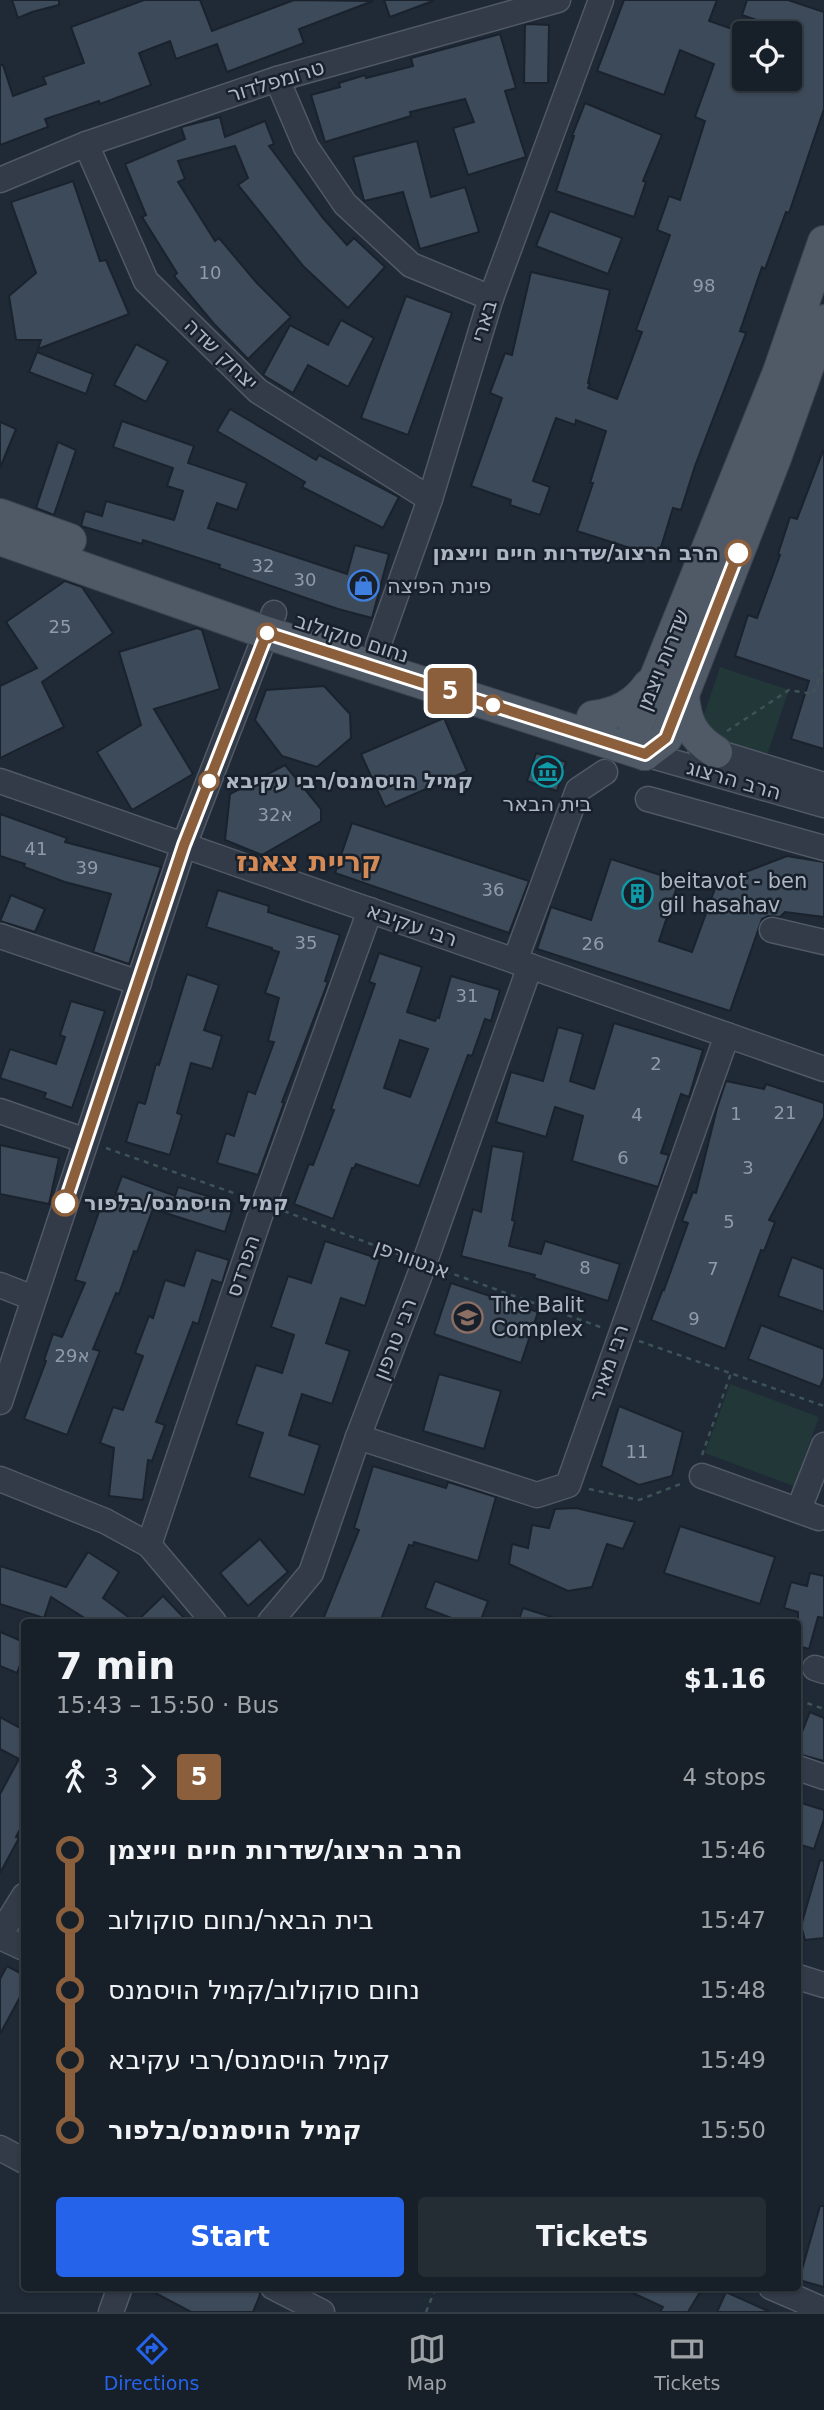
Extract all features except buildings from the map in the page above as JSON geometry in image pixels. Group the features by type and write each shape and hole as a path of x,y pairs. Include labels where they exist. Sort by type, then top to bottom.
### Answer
{"main road":[{"name":"שדרות ויצמן","path":"649,740 654,679 779,372 824,242"},
{"name":"שדרות ויצמן","path":"649,740 683,695 775,458 824,321"},
{"name":"נחום סוקולוב","path":"0,515 271,623 378,646 593,717 649,740"},
{"name":"נחום סוקולוב","path":"0,539 649,740"},
{"path":"593,717 615,713 625,708 643,694 654,679"},
{"path":"683,695 689,728 716,752"}],"street":[{"name":"טרומפלדור","path":"0,180 86,144 277,79 558,0"},
{"name":"בארי","path":"378,646 430,499 491,298 601,0"},
{"path":"277,79 306,147 345,204 411,265 491,298"},
{"name":"יצחק שדה","path":"86,144 146,281 258,391 430,499"},
{"path":"0,1402 184,845 271,623"},
{"name":"הרב הרצוג","path":"649,740 716,752 824,785"},
{"name":"הרב הרצוג","path":"649,740 734,780 824,805"},
{"name":"רבי טרפון","path":"273,1619 311,1573 358,1437 424,1264 578,790 605,772"},
{"path":"720,817 734,780"},
{"name":"רבי עקיבא","path":"0,781 824,1069"},
{"path":"648,799 824,848"},
{"name":"הפרדס","path":"149,1545 264,1204 370,910"},
{"path":"772,930 824,943"},
{"path":"0,936 139,983"},
{"name":"רבי מאיר","path":"568,1485 619,1334 727,1035"},
{"path":"0,1111 86,1141"},
{"path":"0,1285 33,1298"},
{"path":"358,1437 537,1495 568,1485"},
{"path":"698,1477 809,1514 824,1446"},
{"path":"0,1479 105,1521 149,1545 211,1619"},
{"path":"801,1769 824,1777"},
{"path":"21,1901 0,1936 21,1946"},
{"path":"801,1978 824,1985"},
{"path":"0,2148 21,2159"},
{"path":"111,2312 119,2291"},
{"path":"282,2291 322,2312"},
{"path":"780,2291 824,2310"}],"path":[{"path":"716,752 729,728 789,690 813,694 824,665"},
{"name":"אנטוורפן","path":"86,1141 824,1406"},
{"path":"568,1485 639,1500 698,1477 731,1373"},
{"path":"801,1701 824,1709"},
{"path":"426,2312 434,2291"}],"green space":[{"path":"720,667 789,690 767,755 698,732"},
{"path":"730,1384 819,1417 794,1486 705,1453"}],"bus line":[{"name":"5","path":"65,1203 184,845 267,633 645,754 666,738 738,553"}],"place":[{"name":"הרב הרצוג/שדרות חיים וייצמן","path":"738,553"},
{"name":"פינת הפיצה","path":"364,586"},
{"name":"בית הבאר","path":"547,772"},
{"name":"קמיל הויסמנס/רבי עקיבא","path":"209,781"},
{"name":"beitavot - ben gil hasahav","path":"637,893"},
{"name":"קמיל הויסמנס/בלפור","path":"65,1203"},
{"name":"The Balit Complex","path":"468,1317"}],"district":[{"name":"קריית צאנז","path":"309,861"}]}
